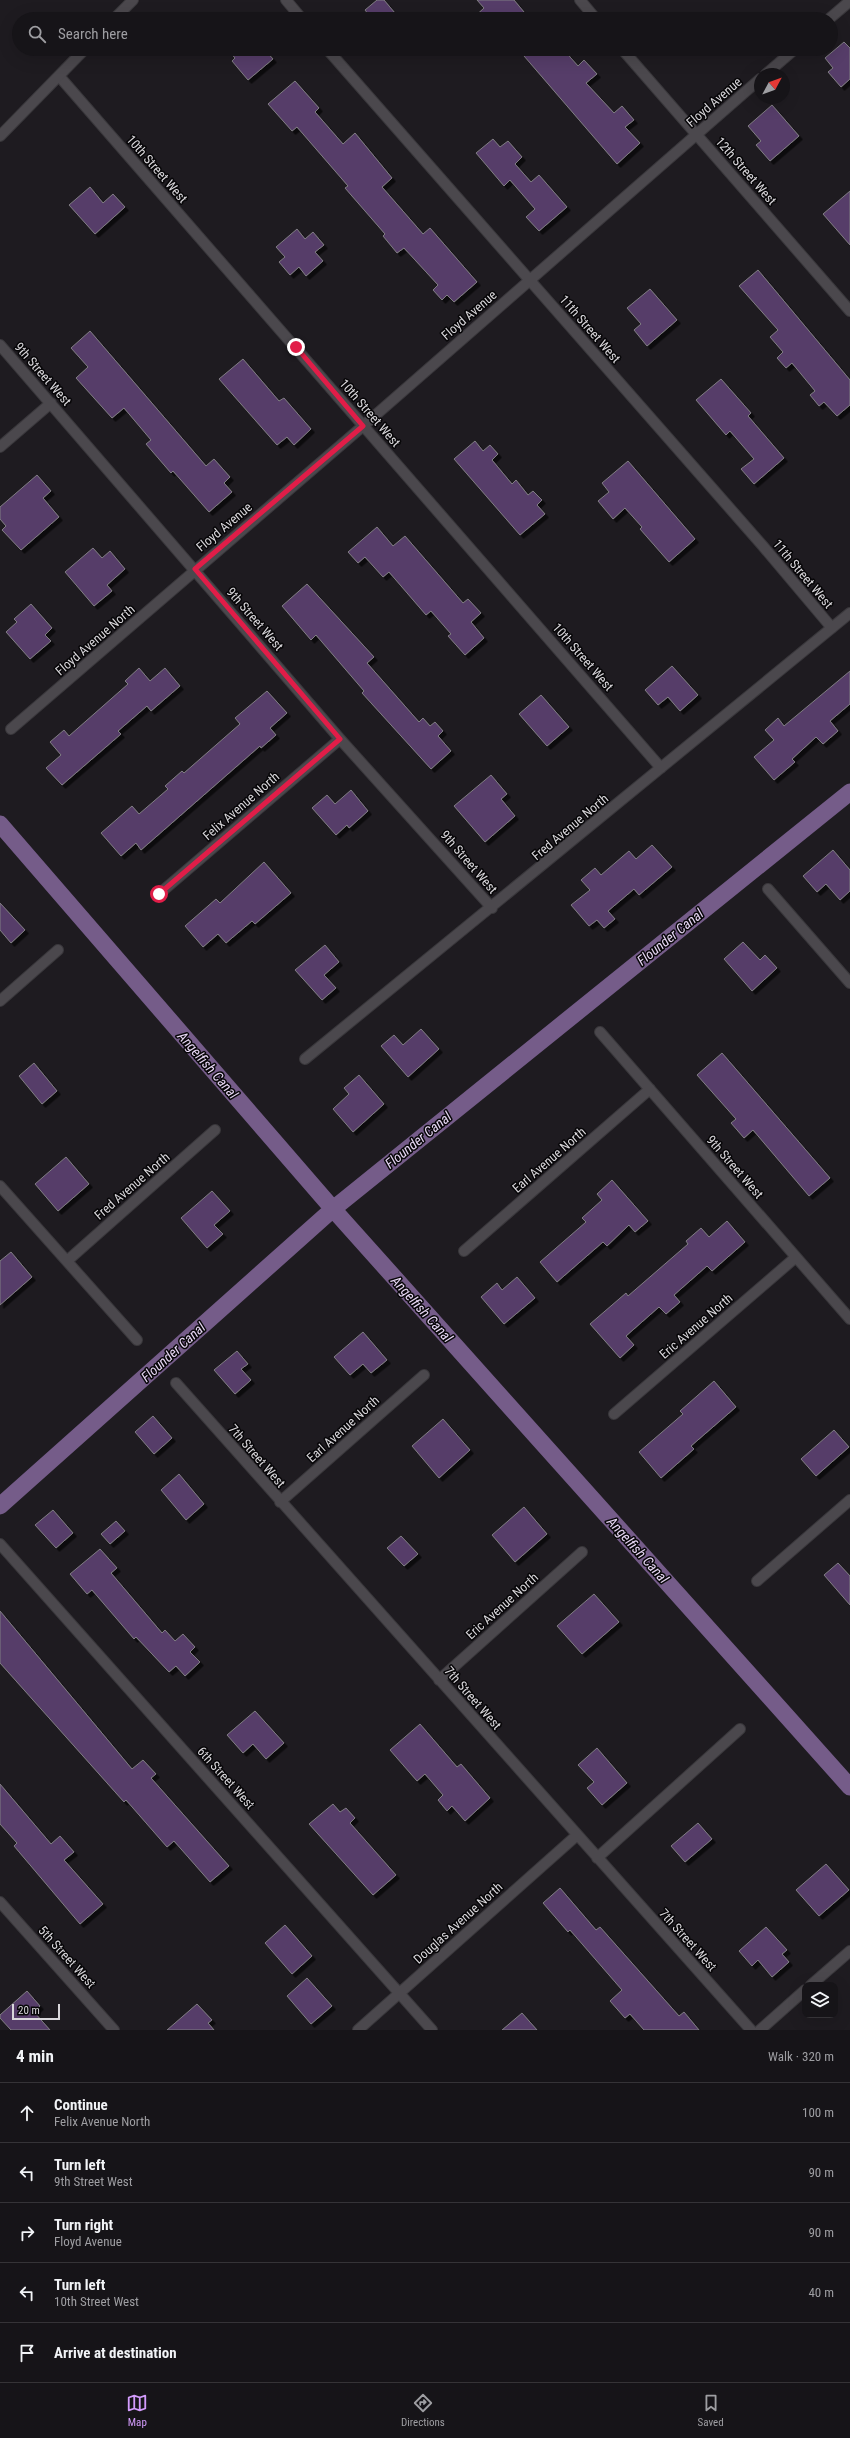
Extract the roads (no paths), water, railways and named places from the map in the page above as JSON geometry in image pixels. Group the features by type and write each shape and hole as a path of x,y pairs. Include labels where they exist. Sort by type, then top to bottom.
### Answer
{"street":[{"path":"121,12 133,0"},
{"path":"286,0 296,12"},
{"path":"580,0 590,12"},
{"path":"837,12 850,1"},
{"path":"0,136 78,56"},
{"name":"11th Street West","path":"333,56 762,545 832,628"},
{"name":"12th Street West","path":"628,56 850,311"},
{"path":"773,68 787,56"},
{"name":"10th Street West","path":"59,76 662,768"},
{"name":"Floyd Avenue","path":"195,569 363,426 754,84"},
{"name":"9th Street West","path":"0,345 195,569 340,739 492,908"},
{"path":"0,447 51,403"},
{"name":"Floyd Avenue North","path":"11,729 100,654 195,569"},
{"name":"Fred Avenue North","path":"305,1059 492,908 850,613"},
{"name":"Felix Avenue North","path":"159,894 340,739"},
{"path":"768,889 850,983"},
{"path":"0,1001 58,950"},
{"name":"9th Street West","path":"600,1032 850,1319"},
{"name":"Earl Avenue North","path":"464,1251 650,1089"},
{"name":"Fred Avenue North","path":"67,1261 215,1130"},
{"path":"0,1186 137,1340"},
{"name":"Eric Avenue North","path":"614,1414 796,1258"},
{"name":"Earl Avenue North","path":"280,1502 424,1375"},
{"name":"7th Street West","path":"176,1383 576,1836 751,2030"},
{"path":"757,1581 850,1500"},
{"name":"6th Street West","path":"0,1544 432,2030"},
{"name":"Eric Avenue North","path":"439,1680 582,1552"},
{"path":"597,1858 740,1730"},
{"name":"Douglas Avenue North","path":"358,2030 576,1836"},
{"name":"5th Street West","path":"0,1902 114,2030"},
{"path":"814,1982 850,1951"},
{"path":"760,2030 802,1993"}],"waterway":[{"name":"Flounder Canal","path":"0,1506 333,1209 850,792"},
{"name":"Angelfish Canal","path":"0,824 333,1209 850,1787"}]}
